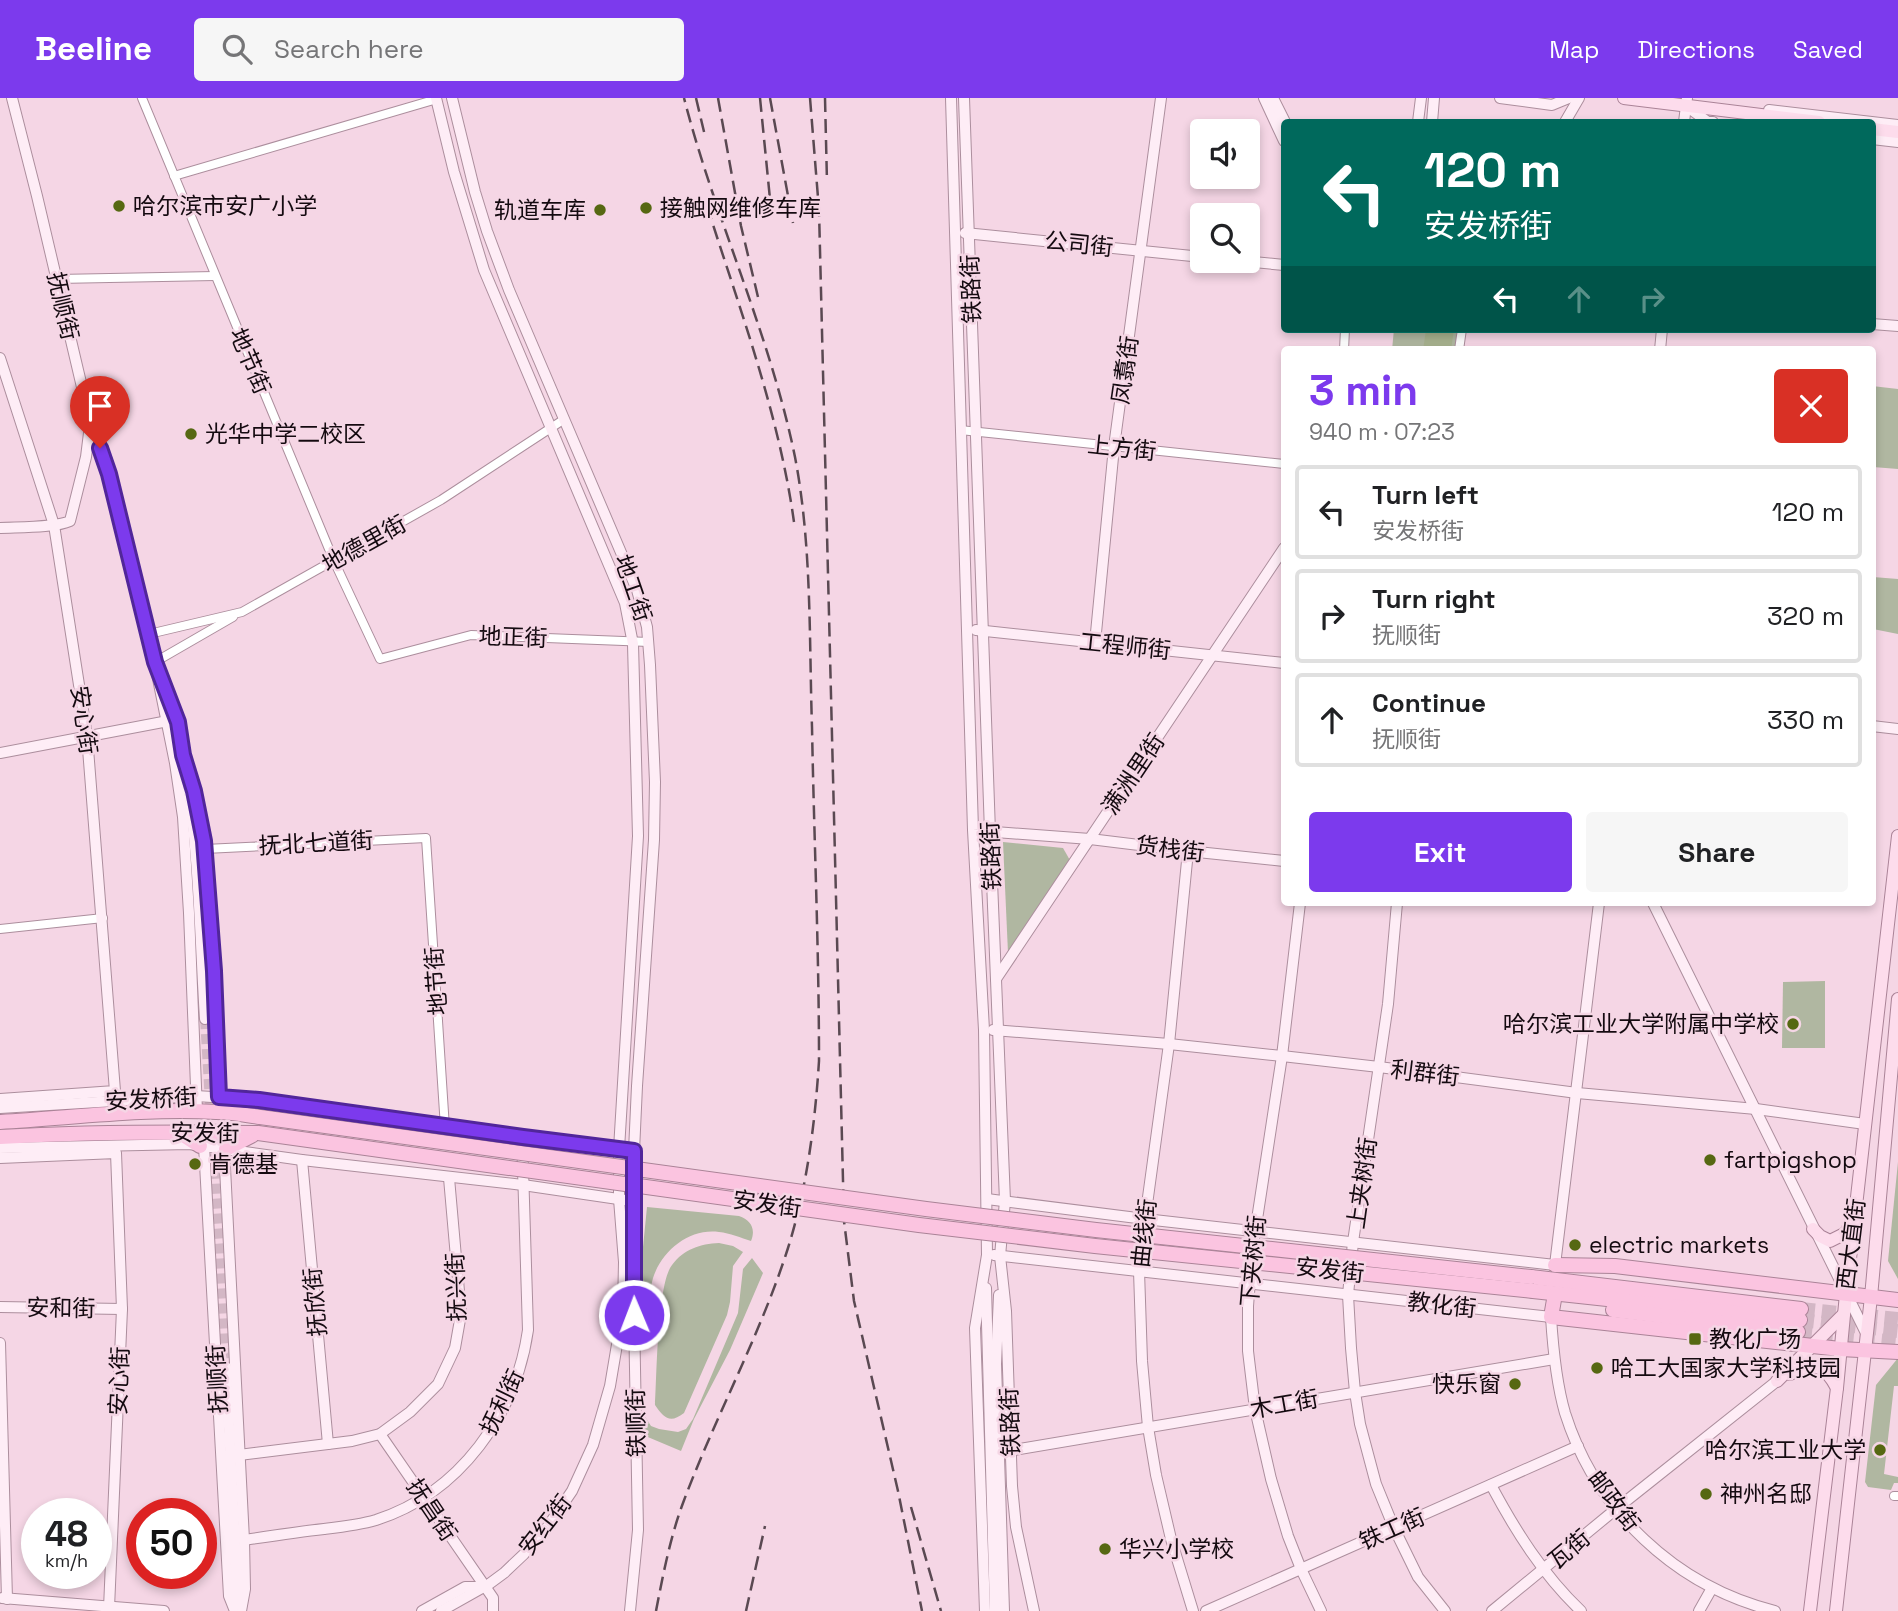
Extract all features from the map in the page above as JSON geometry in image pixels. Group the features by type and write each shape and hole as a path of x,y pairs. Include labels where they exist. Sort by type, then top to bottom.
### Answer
{"highway":[{"name":"安发街","path":"0,1136 196,1103 220,1104 260,1117 926,1209 1532,1284"},
{"path":"0,1111 62,1126"},
{"name":"安发街","path":"0,1122 175,1132 258,1133 919,1225 1095,1246 1532,1284"},
{"path":"0,1146 62,1126"},
{"path":"175,1132 214,1147 258,1133"},
{"name":"教化街","path":"1553,1292 1615,1266 1898,1300"},
{"name":"教化街","path":"1532,1284 1553,1292 1812,1346 1898,1352"},
{"name":"教化街","path":"1553,1292 1801,1315 1553,1292"}],"main road":[{"name":"抚顺街","path":"12,98 90,421 109,474 155,662"},
{"name":"地工街","path":"452,98 487,231 563,420 637,590 649,642 654,840 634,1151"},
{"name":"铁路街","path":"951,98 973,830 984,1030 987,1255 975,1328 985,1611"},
{"name":"铁路街","path":"964,98 989,832 1005,1201 1000,1256 1006,1311 1016,1527 1034,1611"},
{"name":"凤翥街","path":"1095,643 1114,447 1161,98"},
{"path":"1264,98 1281,135"},
{"path":"1273,98 1284,119"},
{"path":"1419,119 1421,98"},
{"path":"1432,119 1434,98"},
{"path":"1500,98 1552,105 1569,98"},
{"path":"1566,119 1579,98"},
{"path":"1624,98 1714,103 1848,119"},
{"name":"地工街","path":"437,99 454,172 484,270 629,616 633,642 638,852 619,1149"},
{"path":"1686,102 1705,119"},
{"path":"1686,102 1799,119"},
{"path":"1876,122 1898,125"},
{"path":"1876,129 1898,132"},
{"path":"1876,139 1898,142"},
{"name":"公司街","path":"955,232 1190,256"},
{"path":"1260,263 1281,265"},
{"path":"1876,324 1898,326"},
{"name":"安心街","path":"0,358 54,524 87,736 116,1091 0,1099"},
{"path":"0,528 66,523 71,517 86,457 90,421"},
{"name":"满洲里街","path":"982,1000 1281,553"},
{"name":"工程师街","path":"966,629 1281,663"},
{"path":"155,662 168,721 183,817 196,1103"},
{"path":"155,662 178,722 183,755 194,846 205,1019"},
{"path":"0,753 168,721"},
{"path":"1876,726 1898,729"},
{"path":"183,755 194,791 205,849 220,1104"},
{"name":"货栈街","path":"973,830 1090,839 1281,861"},
{"name":"西大直街","path":"1810,1611 1898,836"},
{"name":"曲线街","path":"1188,851 1169,1044 1139,1271 1142,1361 1156,1475 1171,1539 1193,1611"},
{"name":"下夹树街","path":"1300,906 1282,1056 1254,1232 1249,1284 1248,1351 1255,1409 1271,1479 1288,1536 1321,1611"},
{"name":"上夹树街","path":"1397,906 1388,1004 1353,1242 1348,1295 1355,1392 1360,1424 1376,1484 1418,1577 1444,1611"},
{"name":"邮政街","path":"1599,906 1553,1292 1554,1359 1563,1404 1588,1468 1616,1509 1644,1540 1666,1559 1712,1588 1775,1611"},
{"path":"1654,906 1867,1335"},
{"name":"西大直街","path":"1836,1611 1871,1297 1898,999"},
{"name":"利群街","path":"984,1030 1169,1044 1282,1056 1577,1093 1756,1109 1865,1124"},
{"name":"安发桥街","path":"220,1104 259,1100 634,1151"},
{"name":"安发桥街","path":"0,1111 196,1103"},
{"name":"抚利街","path":"244,1540 359,1524 393,1513 423,1497 449,1478 481,1445 510,1397 521,1365 528,1330 523,1137"},
{"name":"安发街","path":"0,1146 173,1143 214,1147"},
{"name":"抚顺街","path":"214,1147 244,1540 246,1589 238,1611"},
{"name":"抚顺街","path":"214,1147 229,1596 238,1611"},
{"path":"214,1147 634,1201"},
{"name":"铁顺街","path":"610,1386 624,1309 619,1149"},
{"name":"铁顺街","path":"630,1611 638,1530 634,1151"},
{"name":"安心街","path":"0,1158 116,1153 122,1309 109,1608"},
{"name":"抚欣街","path":"302,1160 328,1444"},
{"name":"抚兴街","path":"239,1455 359,1440 380,1434 430,1393 445,1372 454,1348 461,1314 449,1178"},
{"name":"教化街","path":"987,1199 1353,1242 1553,1292"},
{"path":"1813,1229 1826,1240 1840,1237 1851,1224 1856,1203"},
{"path":"987,1255 986,1286 993,1365 1004,1611"},
{"name":"教化街","path":"987,1255 1348,1295 1553,1292"},
{"path":"993,1365 1000,1256"},
{"name":"安和街","path":"0,1307 122,1309"},
{"path":"1777,1381 1844,1314"},
{"path":"0,1343 4,1599 164,1611"},
{"name":"木工街","path":"1014,1450 1554,1359"},
{"name":"铁路街","path":"993,1365 995,1611"},
{"path":"1777,1381 1803,1367 1814,1366 1828,1373 1837,1388"},
{"name":"抚顺街","path":"226,1367 238,1611"},
{"name":"瓦街","path":"1492,1611 1777,1381"},
{"name":"安红街","path":"422,1611 465,1587 485,1587 524,1554 544,1532 572,1491 593,1445 610,1386"},
{"name":"抚昌街","path":"380,1434 494,1598 493,1611"},
{"name":"铁工街","path":"1206,1611 1578,1446"},
{"path":"1491,1485 1518,1531 1545,1569 1581,1611"},
{"path":"441,1611 485,1587"},
{"path":"1699,1611 1712,1588"}],"street":[{"name":"地节街","path":"142,98 334,561 380,659"},
{"path":"174,176 437,99"},
{"path":"57,279 215,276"},
{"name":"地德里街","path":"149,634 242,612 441,500 563,420"},
{"name":"上方街","path":"960,430 1281,464"},
{"path":"155,662 242,612"},
{"name":"地正街","path":"380,659 471,635 649,642"},
{"name":"地节街","path":"426,838 449,1178"},
{"name":"抚北七道街","path":"205,849 426,838"},
{"path":"0,929 103,918"}],"green space":[{"path":"1394,333 1458,333 1456,346 1392,346"},
{"path":"1426,333 1453,333 1452,346 1424,346"},
{"path":"1876,386 1898,389 1898,469 1876,467"},
{"path":"1876,577 1898,579 1898,634 1876,630"},
{"path":"1003,842 1063,848 1071,862 1008,953"},
{"path":"1825,981 1825,1048 1782,1048 1783,982"},
{"path":"1898,1162 1898,1279 1888,1261"},
{"path":"647,1207 739,1216 751,1226 751,1241 727,1233 708,1232 688,1237 678,1243 657,1268 652,1282 648,1315 644,1315 642,1257"},
{"path":"719,1243 733,1246 743,1252 733,1266 727,1315 684,1413 671,1419 655,1405 657,1353 667,1275 672,1265 687,1251"},
{"path":"752,1258 763,1273 730,1350 694,1419 681,1451 643,1435 644,1415 651,1426 678,1432 686,1429 693,1419 738,1313 743,1269"},
{"path":"1898,1358 1898,1386 1894,1386 1884,1474 1898,1477 1898,1483 1894,1483 1891,1490 1868,1487 1865,1482 1876,1385"}],"tunnel":[{"path":"205,1019 226,1367"},
{"path":"1801,1309 1898,1319"},
{"path":"1800,1320 1898,1331"},
{"path":"1798,1332 1898,1342"}],"railway":[{"path":"656,1611 664,1570 683,1503 764,1313 788,1248 809,1155 819,1061 809,592 800,490 795,457 771,366 711,188 684,98"},
{"path":"696,98 705,136"},
{"path":"718,98 741,226 758,297"},
{"path":"760,98 770,199"},
{"path":"770,98 793,223"},
{"path":"810,98 819,210 844,1221 854,1301 898,1491 922,1611"},
{"path":"825,98 827,182"},
{"path":"707,206 769,402 794,522"},
{"path":"911,1507 941,1611"},
{"path":"746,1611 765,1526"}],"place":[{"name":"哈尔滨市安广小学","path":"119,206"},
{"name":"接触网维修车库","path":"646,208"},
{"name":"轨道车库","path":"600,210"},
{"name":"光华中学二校区","path":"191,434"},
{"name":"哈尔滨工业大学附属中学校","path":"1793,1024"},
{"name":"fartpigshop","path":"1710,1160"},
{"name":"肯德基","path":"195,1164"},
{"name":"electric markets","path":"1575,1245"},
{"name":"教化广场","path":"1695,1339"},
{"name":"哈工大国家大学科技园","path":"1597,1368"},
{"name":"快乐窗","path":"1515,1384"},
{"name":"哈尔滨工业大学","path":"1880,1450"},
{"name":"神州名邸","path":"1706,1494"},
{"name":"华兴小学校","path":"1105,1549"}],"route":[{"path":"100,448 109,474 155,662 178,722 183,755 194,791 204,841 214,971 219,1097 259,1100 634,1151 634,1315"}]}
